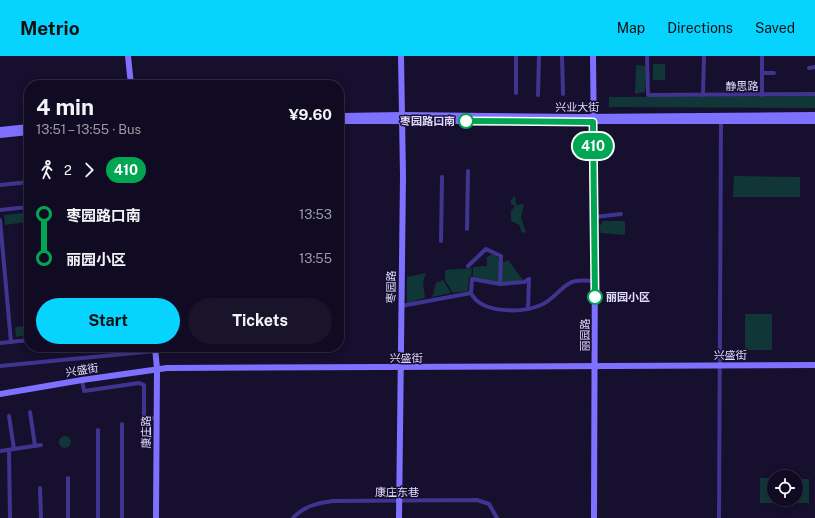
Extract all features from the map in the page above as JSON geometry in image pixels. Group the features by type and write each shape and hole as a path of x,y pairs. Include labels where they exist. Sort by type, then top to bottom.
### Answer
{"street":[{"path":"128,56 130,80"},
{"name":"枣园路","path":"399,518 401,368 401,56"},
{"path":"516,56 516,93"},
{"path":"538,95 539,56"},
{"path":"562,56 563,94"},
{"name":"丽园路","path":"593,56 595,217 594,518"},
{"name":"静思路","path":"648,56 648,95 815,94"},
{"path":"703,95 704,56"},
{"path":"762,56 762,95"},
{"path":"809,68 815,67"},
{"path":"762,73 774,73"},
{"name":"兴业大街","path":"593,119 815,115"},
{"name":"兴业大街","path":"344,116 402,118 815,121"},
{"name":"兴业大街","path":"344,121 402,118"},
{"path":"719,518 721,121"},
{"path":"0,130 24,128"},
{"path":"0,135 24,133"},
{"path":"467,229 468,171"},
{"path":"441,241 442,177"},
{"path":"0,185 24,183"},
{"path":"0,210 24,209"},
{"path":"595,217 621,214"},
{"path":"0,220 11,342"},
{"path":"468,266 486,249 501,256 500,284"},
{"path":"528,309 529,279 524,282 500,284 472,279 471,293 473,298 496,309 513,311 528,309 542,305 572,282 595,281"},
{"path":"401,306 471,293"},
{"path":"0,343 24,341"},
{"path":"0,366 128,352"},
{"name":"康庄路","path":"155,352 157,369 156,518"},
{"name":"兴盛街","path":"0,394 157,369 815,365"},
{"path":"82,380 84,390 139,383 144,385 144,418 156,418"},
{"path":"30,412 35,446"},
{"path":"9,416 12,449 10,518"},
{"path":"122,424 122,518"},
{"path":"98,430 98,518"},
{"path":"0,451 41,445"},
{"path":"68,478 68,518"},
{"path":"40,488 41,518"},
{"name":"康庄东巷","path":"293,518 304,509 317,503 333,501 484,501 493,509 497,518"}],"green space":[{"path":"653,64 665,64 665,80 653,80"},
{"path":"636,65 646,66 645,92 635,94"},
{"path":"815,96 815,108 609,107 609,97"},
{"path":"734,176 800,177 800,197 733,197"},
{"path":"515,196 516,205 524,204 521,218 526,232 522,233 519,225 511,221 511,211 515,206 511,204 511,200"},
{"path":"24,213 24,222 5,225 4,215"},
{"path":"603,221 625,221 625,235 601,233 599,226"},
{"path":"492,254 499,258 499,283 473,278 473,267 487,266 487,257"},
{"path":"508,260 523,280 502,283 502,263"},
{"path":"472,268 471,277 469,277 468,291 453,293 445,280 445,270"},
{"path":"426,273 423,282 425,298 407,303 407,277"},
{"path":"443,280 451,293 432,297 436,283"},
{"path":"745,314 772,314 772,350 745,350"},
{"path":"24,326 24,336 16,337 15,327"},
{"path":"63,436 67,436 71,442 67,448 63,448 59,444 59,440"},
{"path":"760,478 767,478 767,503 760,503"},
{"path":"803,479 809,479 809,503 803,503"}],"bus line":[{"name":"410","path":"466,121 593,122 595,297"}],"place":[{"name":"枣园路口南","path":"466,121"},
{"name":"丽园小区","path":"595,297"}]}
